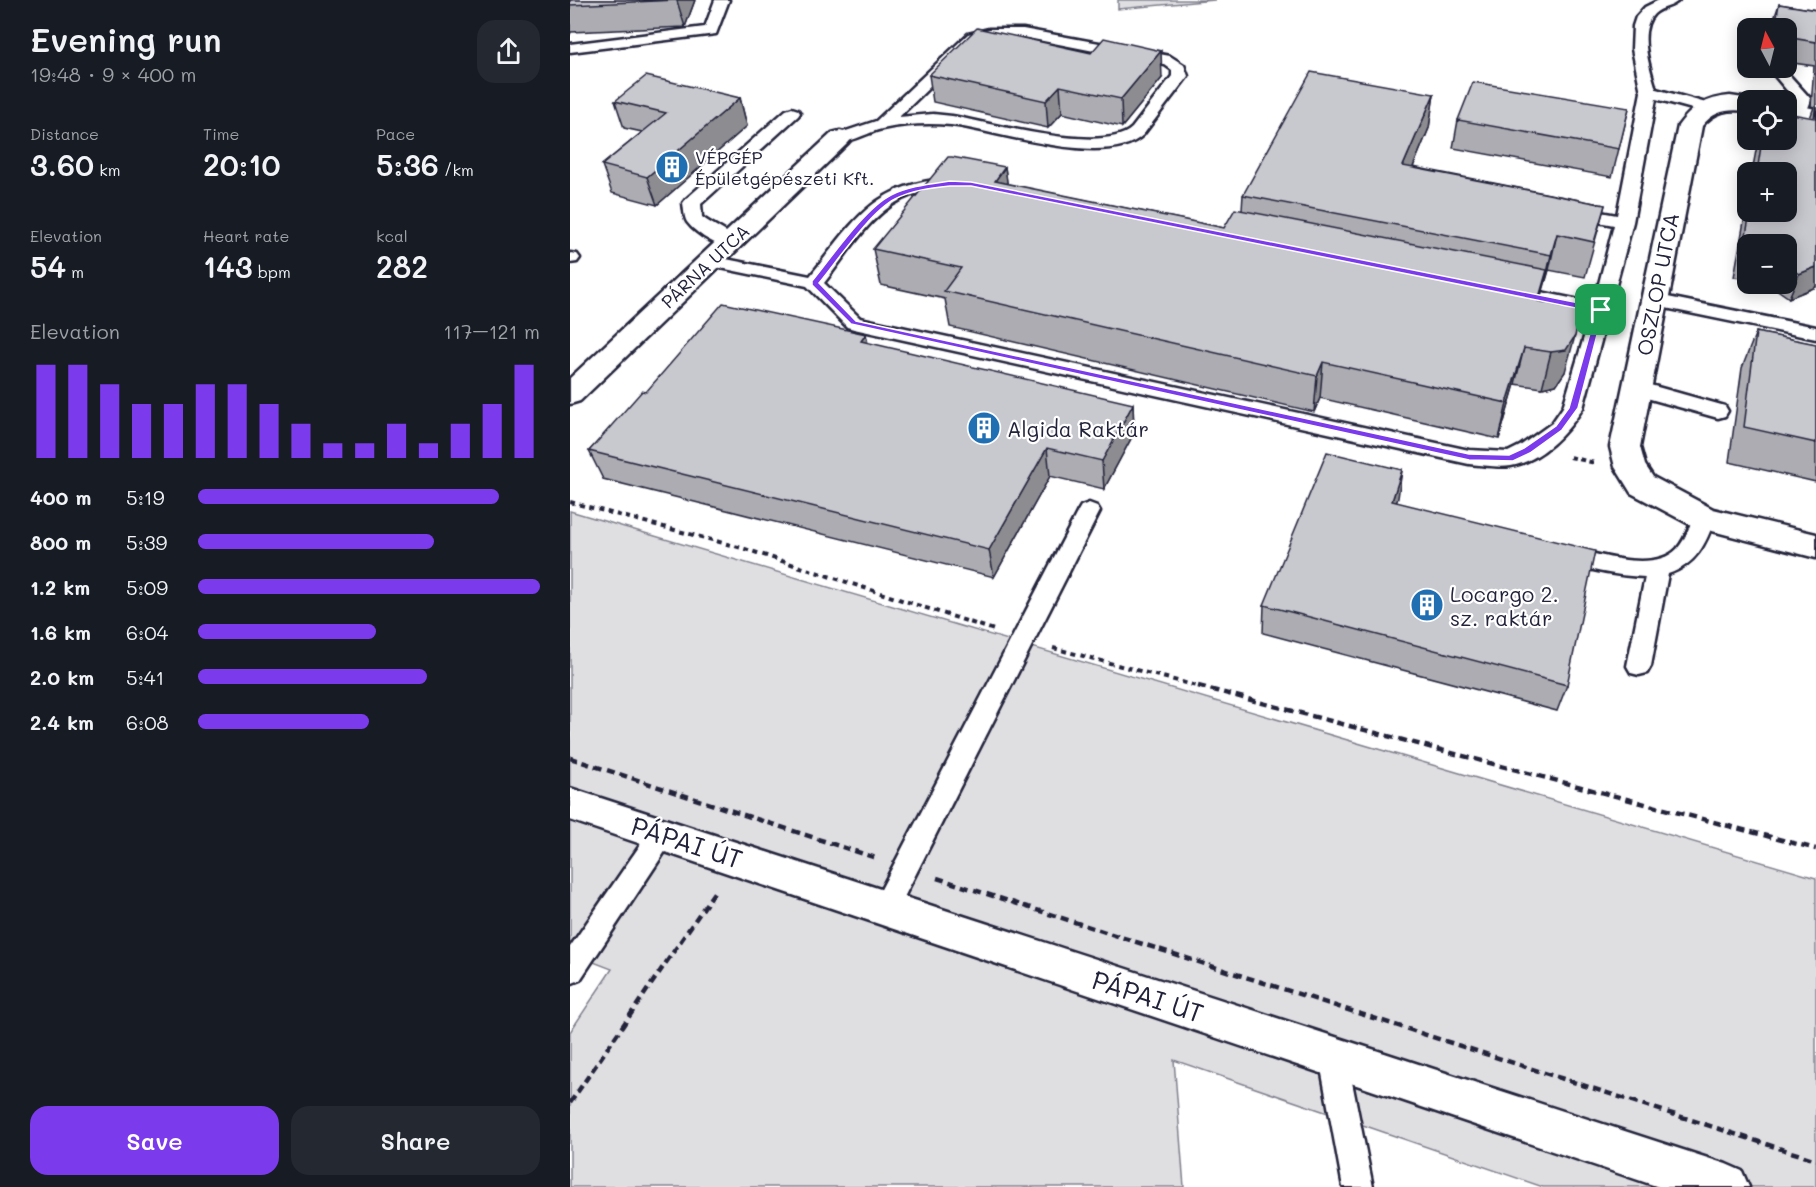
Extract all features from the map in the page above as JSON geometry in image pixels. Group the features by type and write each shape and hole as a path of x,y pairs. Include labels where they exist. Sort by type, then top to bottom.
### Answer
{"street":[{"path":"1707,108 1720,104 1737,104"},
{"name":"OSZLOP UTCA","path":"1704,518 1642,485 1630,467 1625,447 1690,126 1698,113 1707,108"},
{"name":"PÁRNA UTCA","path":"570,394 840,138"},
{"path":"1704,518 1816,546"},
{"name":"PÁPAI ÚT","path":"570,804 1726,1187"}],"lane":[{"path":"570,48 711,31 722,0"},
{"path":"711,261 814,283 854,323 1469,457 1510,459 1527,451 1559,428 1574,408 1624,222 1649,92 1641,64 1640,22 1649,10 1672,0"},
{"path":"840,138 859,129 882,124 954,120 1078,144 1114,143 1130,139 1180,76 1179,68 1170,61 1162,59 1023,33 989,33 973,37 882,124"},
{"path":"1784,78 1803,100 1800,113"},
{"path":"1649,92 1707,108"},
{"path":"730,243 708,231 694,219 692,203 792,113"},
{"path":"814,283 876,209 892,197 917,188 971,184"},
{"path":"1555,209 1624,222"},
{"path":"1497,289 1601,310"},
{"path":"1653,300 1816,333"},
{"path":"1636,388 1718,411"},
{"path":"885,908 1089,512"},
{"path":"1549,550 1615,566 1658,570 1684,558 1700,538 1704,518"},
{"path":"1639,666 1658,570"},
{"path":"570,971 663,833"},
{"path":"1333,1057 1358,1187"}],"path":[{"path":"570,502 742,548 1024,640 1816,849"},
{"path":"570,758 1816,1160"},
{"path":"570,1103 738,858"}],"shaded area":[{"path":"1118,0 1215,0 1118,9"},
{"path":"570,511 1816,878 1816,1187 1543,1187 1174,1060 1184,1187 570,1187 570,1032 612,969 570,953"}],"building":[{"path":"570,0 677,0 570,5"},
{"path":"1779,4 1816,10 1816,42 1797,39 1797,18 1777,18"},
{"path":"977,28 1091,53 1104,38 1161,51 1121,99 1060,86 1046,101 929,75"},
{"path":"1311,72 1434,94 1403,166 1605,205 1594,242 1557,234 1551,255 1243,195"},
{"path":"646,76 740,98 647,177 602,165 666,113 615,101"},
{"path":"1473,82 1629,108 1619,149 1458,120"},
{"path":"1816,104 1816,267 1799,274 1797,273 1797,234 1746,234 1748,222 1797,222 1797,162 1759,162 1760,150 1797,150 1797,115 1814,118"},
{"path":"948,157 1005,167 995,181 1224,228 1235,209 1547,270 1538,301 1581,310 1575,336 1566,350 1551,352 1524,348 1507,403 1323,362 1317,376 944,291 961,268 873,249"},
{"path":"723,303 866,334 861,341 1133,404 1102,461 1047,448 989,550 589,451 642,391 646,392"},
{"path":"1756,332 1816,344 1816,443 1744,427"},
{"name":"Locargo 2. sz. raktár","path":"1327,452 1402,470 1392,501 1595,551 1567,685 1264,605"}],"place":[{"name":"VÉPGÉP Épületgépészeti Kft.","path":"672,167"},
{"name":"Algida Raktár","path":"984,428"},
{"name":"Locargo 2. sz. raktár","path":"1427,605"}],"route":[{"path":"971,184 1601,310 1574,408 1559,428 1527,451 1510,459 1490,459 1469,457 854,323 814,283 876,209 892,197 917,188 971,184"}]}
